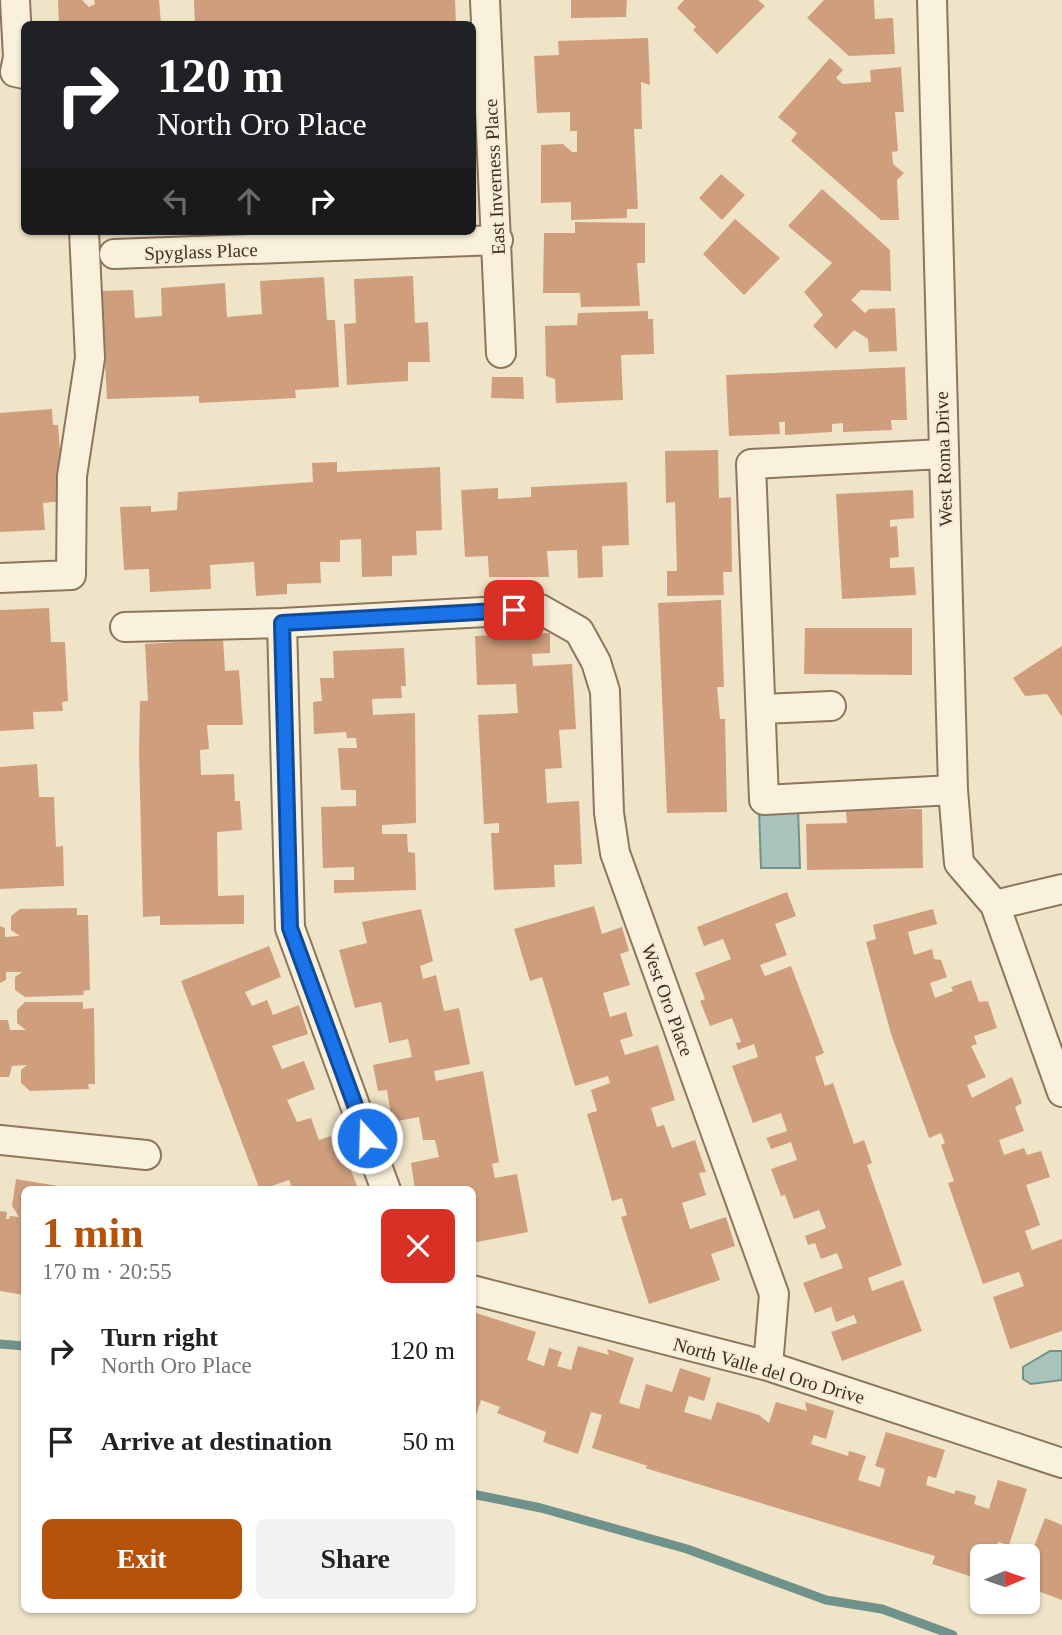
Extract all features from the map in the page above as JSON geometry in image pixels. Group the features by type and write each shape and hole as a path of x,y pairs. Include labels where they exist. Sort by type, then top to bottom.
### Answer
{"street":[{"path":"15,0 21,65"},
{"name":"East Inverness Place","path":"485,0 498,240 501,353"},
{"name":"West Roma Drive","path":"932,0 953,790 959,863 995,905"},
{"path":"0,578 71,575 72,476 90,358 84,235"},
{"name":"Spyglass Place","path":"114,254 498,240"},
{"path":"942,454 751,464 764,800 953,790"},
{"name":"West Oro Place","path":"282,623 540,609 579,631 596,662 605,691 608,813 615,853 774,1294 768,1366"},
{"path":"125,627 282,623 290,928 385,1186"},
{"path":"762,709 831,706"},
{"path":"1062,889 995,905 1062,1092"},
{"path":"0,1140 146,1155"},
{"name":"North Valle del Oro Drive","path":"476,1291 768,1366 1062,1463"}],"water":[{"path":"798,808 800,868 761,868 759,810"},
{"path":"1050,1351 1062,1351 1062,1380 1031,1384 1023,1379 1023,1367"}],"building":[{"path":"58,0 82,0 89,7 95,4 94,0 159,0 161,21 59,21"},
{"path":"194,0 455,0 456,21 195,21"},
{"path":"571,0 627,0 626,17 571,18"},
{"path":"684,0 758,0 765,6 717,54 693,30 696,27 677,8"},
{"path":"824,0 874,0 875,19 893,18 895,54 849,56 807,18"},
{"path":"648,38 650,85 641,82 642,129 634,129 638,209 627,209 627,218 571,220 571,202 541,203 541,145 563,144 572,152 577,152 577,131 570,131 570,112 537,113 534,56 559,55 558,41"},
{"path":"830,58 843,70 836,78 843,84 871,82 870,70 901,67 904,112 895,112 898,151 892,152 893,164 904,173 897,180 899,220 881,220 791,141 797,133 778,117"},
{"path":"721,174 745,195 722,220 699,198"},
{"path":"822,189 890,250 891,291 861,290 851,300 865,313 869,309 895,308 897,351 869,352 868,339 854,330 836,349 813,326 823,315 804,292 832,263 788,226"},
{"path":"735,219 780,258 744,295 703,254"},
{"path":"575,222 645,223 645,263 637,263 640,306 581,307 580,293 543,293 544,233 575,233"},
{"path":"413,276 415,323 428,322 430,362 408,362 408,381 347,385 344,324 356,323 354,279"},
{"path":"324,277 327,320 335,320 339,387 295,390 296,398 199,403 199,396 107,399 101,291 133,290 135,318 162,316 161,288 225,283 227,317 262,314 260,281"},
{"path":"648,311 648,319 653,319 654,354 621,355 623,400 556,403 555,379 546,376 545,326 577,325 578,313"},
{"path":"905,367 907,420 891,420 892,430 843,432 843,423 832,424 832,432 785,435 785,422 779,422 780,434 729,436 726,375"},
{"path":"492,377 523,377 524,399 491,398"},
{"path":"52,409 53,425 58,425 64,501 43,503 45,530 0,532 0,413"},
{"path":"718,450 719,498 731,497 732,572 723,572 724,595 667,596 667,571 677,571 675,502 666,503 665,451"},
{"path":"337,462 337,472 440,467 442,530 416,531 417,555 392,556 392,576 362,577 361,539 340,540 340,562 320,562 321,583 287,584 287,594 256,596 254,562 210,565 211,589 150,592 149,569 124,570 120,507 151,506 151,512 177,510 178,492 313,482 312,463"},
{"path":"627,482 629,545 602,546 603,577 578,578 577,550 547,551 549,577 489,577 488,556 465,557 461,490 498,488 498,499 531,497 531,487"},
{"path":"913,490 914,518 890,520 890,527 897,526 899,557 890,558 890,568 914,567 916,595 842,599 836,494"},
{"path":"721,600 724,687 717,687 720,719 725,719 727,812 667,813 658,603"},
{"path":"49,608 51,642 65,642 68,701 62,702 63,711 33,712 34,729 0,731 0,610"},
{"path":"805,628 912,628 912,675 804,674"},
{"path":"550,633 550,653 532,654 533,666 572,664 576,729 559,730 562,768 545,769 547,803 579,801 582,864 554,865 555,887 494,890 491,833 499,833 499,823 484,824 478,715 518,713 516,684 477,685 475,636"},
{"path":"223,639 225,671 239,670 243,725 207,725 209,749 200,750 201,775 234,774 235,801 240,801 242,830 217,832 218,896 244,895 244,924 160,925 160,916 143,917 139,753 140,701 148,701 145,644"},
{"path":"1062,646 1062,717 1047,694 1025,696 1013,678"},
{"path":"404,648 406,686 401,686 402,698 372,699 373,715 415,713 416,823 382,825 382,834 407,834 408,852 415,853 416,890 334,893 334,880 354,880 354,867 323,868 321,807 356,806 356,790 341,790 338,748 357,748 356,738 347,738 346,732 314,734 313,702 322,701 320,678 334,678 333,651"},
{"path":"37,764 39,797 54,797 56,847 63,846 64,886 0,889 0,767"},
{"path":"922,809 923,868 807,870 806,824 847,823 846,810"},
{"path":"787,892 796,916 775,924 787,955 760,965 765,976 791,966 824,1053 815,1057 825,1086 833,1083 854,1144 864,1140 872,1163 867,1165 902,1265 868,1278 872,1291 903,1280 922,1331 842,1361 831,1332 857,1323 854,1315 836,1322 831,1307 815,1313 803,1283 843,1268 837,1253 821,1259 815,1243 808,1245 805,1236 826,1228 819,1210 794,1219 785,1195 781,1196 771,1169 797,1160 791,1142 771,1149 766,1138 787,1131 781,1113 753,1123 732,1066 758,1057 754,1044 738,1050 736,1043 741,1042 732,1018 710,1026 700,1001 705,999 695,973 731,959 723,939 704,946 697,927"},
{"path":"594,906 602,934 622,927 629,951 620,954 630,985 603,993 610,1017 626,1012 633,1036 620,1040 625,1055 658,1045 675,1100 651,1108 657,1127 664,1125 672,1148 695,1140 706,1172 699,1173 706,1195 682,1203 690,1229 726,1217 735,1246 711,1254 720,1280 649,1304 621,1217 627,1215 622,1198 612,1201 587,1114 597,1111 591,1090 610,1083 608,1076 575,1086 542,977 530,981 514,929"},
{"path":"77,908 77,915 88,915 90,990 83,991 84,995 25,997 15,990 15,977 22,972 6,972 6,980 0,983 0,926 5,928 5,937 20,936 11,930 11,916 20,909"},
{"path":"421,909 433,961 420,966 423,979 436,975 444,1011 459,1008 470,1064 434,1071 436,1081 483,1071 499,1162 492,1164 495,1178 517,1174 528,1232 476,1242 476,1186 414,1186 411,1163 439,1157 435,1140 423,1140 419,1117 392,1122 387,1090 378,1091 373,1065 412,1057 408,1039 389,1043 381,1002 355,1008 339,950 367,943 362,922"},
{"path":"933,909 937,924 908,932 914,955 932,949 934,959 941,960 947,977 930,983 935,998 953,991 951,987 971,980 979,1002 988,1001 997,1028 974,1036 977,1044 971,1046 986,1077 967,1085 972,1098 1012,1077 1022,1103 1015,1107 1024,1131 999,1140 1004,1155 1024,1148 1027,1155 1041,1151 1050,1177 1026,1185 1040,1225 1025,1231 1032,1250 1062,1239 1062,1331 1010,1349 993,1297 1024,1286 1019,1272 983,1284 948,1183 954,1181 941,1145 945,1143 941,1133 929,1138 891,1034 866,942 876,939 873,925"},
{"path":"269,946 281,977 245,992 252,1006 267,1000 273,1015 299,1005 308,1034 272,1046 282,1069 304,1061 315,1089 287,1100 297,1122 311,1118 319,1140 337,1134 357,1186 291,1186 289,1180 272,1186 258,1186 181,981"},
{"path":"25,1002 83,1002 83,1009 94,1008 95,1084 88,1084 89,1089 30,1091 21,1083 21,1070 27,1065 12,1066 9,1077 0,1077 0,1020 8,1020 10,1030 26,1030 17,1023 17,1010"},
{"path":"16,1179 58,1186 21,1186 21,1294 0,1291 0,1211 7,1212 6,1219 10,1216 19,1217 12,1206"},
{"path":"476,1313 536,1332 527,1360 544,1366 549,1348 562,1352 557,1366 571,1370 578,1346 609,1355 607,1349 634,1358 619,1403 639,1409 646,1384 672,1392 680,1368 711,1378 704,1401 689,1396 684,1412 711,1420 717,1402 759,1415 769,1423 776,1402 807,1411 805,1402 834,1411 826,1439 814,1435 811,1444 848,1456 849,1451 866,1456 858,1480 880,1487 885,1469 875,1466 886,1432 945,1450 936,1478 928,1476 926,1485 954,1494 956,1490 976,1496 974,1504 989,1509 998,1480 1027,1489 1009,1544 970,1544 970,1576 932,1564 935,1556 645,1468 648,1466 592,1448 602,1415 591,1412 578,1454 543,1442 546,1432 497,1413 500,1407 481,1400 476,1416"},
{"path":"1045,1518 1062,1525 1062,1600 1040,1592 1040,1544 1035,1544"}],"waterway":[{"path":"0,1344 21,1346"},
{"path":"476,1495 541,1508 687,1549 826,1600 882,1609 953,1635"}],"route":[{"path":"367,1138 290,928 282,623 514,610"}]}
